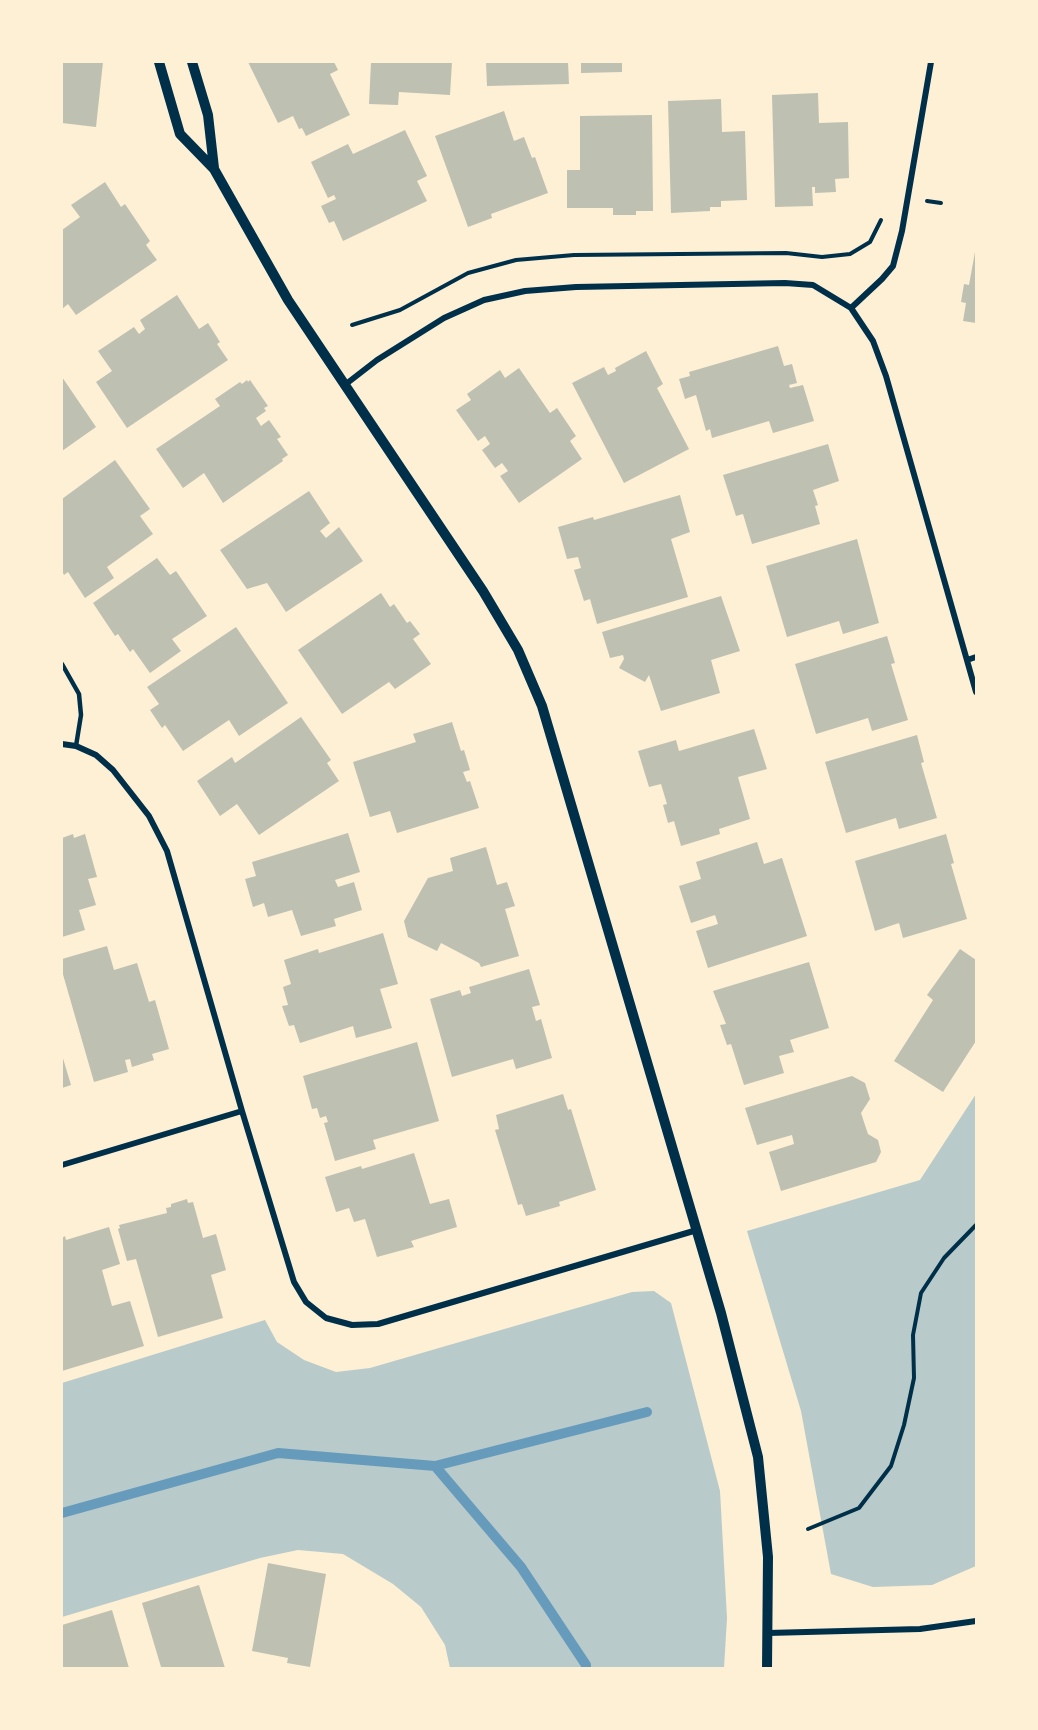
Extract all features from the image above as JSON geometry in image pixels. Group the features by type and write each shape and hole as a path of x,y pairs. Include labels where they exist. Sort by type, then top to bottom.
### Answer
{"street":[{"path":"159,62 180,134 214,169 288,300 483,591 518,650 538,697 730,1341 758,1457 768,1557 767,1668"},
{"path":"192,62 208,115 214,169"},
{"path":"850,308 893,266 908,199 931,62"},
{"path":"346,384 377,360 444,318 484,300 525,291 576,287 785,283 813,285 850,308 873,341 976,692"},
{"path":"967,660 976,657"},
{"path":"62,744 76,746 96,755 113,770 149,816 167,851 294,1282 306,1302 326,1318 352,1325 378,1324 697,1229"},
{"path":"62,1165 242,1111"},
{"path":"768,1633 920,1629 976,1621"}],"lane":[{"path":"62,664 79,694 81,715 76,746"}],"path":[{"path":"908,199 940,203"},
{"path":"352,325 400,310 468,273 516,260 574,255 786,253 822,257 850,254 870,242 881,220 882,212"},
{"path":"808,1529 859,1508 891,1467 904,1425 914,1378 913,1335 921,1293 944,1258 976,1225"}],"shaded area":[{"path":"976,1094 976,1566 932,1585 873,1587 831,1574 801,1411 747,1231 920,1180"},
{"path":"654,1291 671,1303 720,1491 727,1618 724,1668 450,1668 445,1645 421,1607 393,1584 343,1554 298,1550 260,1558 62,1617 62,1383 265,1320 277,1342 304,1360 336,1372 370,1368 632,1292"}],"building":[{"path":"62,62 103,62 96,127 62,123"},
{"path":"248,62 334,62 338,70 330,74 350,115 306,136 302,128 299,129 293,116 278,123"},
{"path":"371,62 452,62 450,95 399,92 398,105 369,104"},
{"path":"486,62 568,62 569,84 487,86"},
{"path":"581,62 622,62 622,72 581,73"},
{"path":"818,93 819,123 848,122 849,178 835,179 836,192 815,193 815,187 812,187 813,206 775,207 772,95"},
{"path":"721,99 722,132 745,131 747,200 721,201 721,207 710,207 710,211 671,213 668,101"},
{"path":"504,111 514,141 524,137 532,158 535,157 548,193 491,214 492,218 468,227 435,136"},
{"path":"652,115 653,211 636,211 636,215 613,215 613,208 567,208 567,170 580,170 580,116"},
{"path":"405,130 427,176 417,181 427,201 343,241 334,221 329,223 321,206 336,199 334,195 328,198 311,162 348,144 353,154"},
{"path":"105,182 121,207 125,204 150,241 146,245 157,260 76,315 68,304 62,309 62,230 80,217 71,205"},
{"path":"975,252 976,323 963,321 966,303 961,302 964,284 969,285"},
{"path":"177,295 199,329 208,323 220,342 217,344 228,360 127,428 96,382 112,371 98,351 134,327 139,334 145,329 140,320"},
{"path":"778,346 784,366 792,364 797,383 789,385 790,388 803,385 814,421 773,433 769,421 712,438 710,429 706,431 696,395 685,399 679,379 690,376 689,372"},
{"path":"646,351 663,384 657,388 689,449 624,483 572,383 604,367 608,375 616,371 615,368"},
{"path":"519,368 550,413 557,408 576,436 570,441 582,459 519,503 500,476 508,471 502,463 495,468 482,450 490,444 485,436 478,441 456,410 471,400 467,394 500,370 505,378"},
{"path":"62,377 96,427 62,451"},
{"path":"247,380 248,382 250,380 268,406 264,408 266,411 256,418 261,426 269,420 281,437 277,439 288,455 282,459 283,461 223,503 204,473 183,488 156,449 220,406 215,399 240,382 242,384"},
{"path":"828,444 839,481 813,490 818,505 815,506 820,524 752,544 743,514 736,516 723,475"},
{"path":"115,460 150,509 140,516 153,534 107,567 114,578 85,598 68,572 64,575 62,571 62,499"},
{"path":"309,491 330,523 320,531 326,538 339,527 363,561 286,612 267,583 247,589 220,550"},
{"path":"680,495 690,532 671,539 688,597 597,624 590,599 584,601 574,570 581,568 578,557 567,559 558,527 593,517 594,520"},
{"path":"857,539 879,623 843,634 839,621 787,637 766,566"},
{"path":"157,558 170,575 176,571 207,616 172,639 181,651 150,673 133,649 130,652 118,634 115,636 93,603"},
{"path":"381,593 390,607 394,604 407,623 410,621 420,634 413,639 431,664 395,689 389,682 342,714 298,650"},
{"path":"721,596 740,651 711,660 720,693 661,711 649,675 645,682 619,668 624,659 623,655 610,658 602,632"},
{"path":"236,627 288,703 239,736 229,720 183,751 165,725 162,728 150,710 159,704 147,687"},
{"path":"887,636 895,663 891,664 908,720 872,731 868,718 816,734 795,664"},
{"path":"301,717 331,760 327,763 339,781 259,835 237,804 220,816 197,781 232,757 235,763"},
{"path":"452,722 470,770 463,772 467,782 470,781 479,808 397,833 390,811 370,817 353,762 416,742 413,734"},
{"path":"754,729 767,769 738,777 750,819 719,829 720,834 681,846 674,821 668,823 663,805 667,804 661,784 649,787 638,751 676,740 679,751"},
{"path":"917,735 924,762 921,763 937,818 899,829 896,818 846,833 825,762"},
{"path":"348,833 360,872 335,880 338,887 354,882 362,910 334,919 336,926 301,936 292,910 268,917 264,903 253,907 245,879 256,876 252,862"},
{"path":"73,834 74,838 85,834 97,877 88,879 96,905 79,910 85,930 62,937 62,838"},
{"path":"946,834 954,863 951,864 967,919 903,938 899,923 875,931 855,861"},
{"path":"757,842 764,864 782,858 807,936 708,968 696,931 718,924 715,915 691,923 679,886 701,879 696,862"},
{"path":"486,847 497,885 507,882 515,906 505,909 519,956 481,967 479,963 441,943 437,951 408,937 404,921 428,878 453,871 450,858"},
{"path":"383,933 398,984 380,989 392,1028 356,1038 353,1026 300,1043 294,1025 289,1026 282,1006 288,1005 283,987 291,984 284,960 318,949 319,953"},
{"path":"107,946 114,970 137,963 149,1002 155,1000 169,1049 152,1054 154,1060 132,1067 130,1059 125,1060 128,1072 94,1082 62,971 62,959"},
{"path":"960,949 976,960 976,1041 943,1092 894,1061 933,1000 927,995"},
{"path":"809,962 829,1028 790,1040 794,1052 779,1056 784,1073 744,1085 731,1044 727,1045 720,1025 726,1024 713,991"},
{"path":"529,969 540,1005 532,1007 536,1021 541,1019 552,1058 516,1069 513,1059 452,1077 430,999 460,990 462,996 471,993 469,987"},
{"path":"417,1042 439,1121 373,1140 376,1149 335,1161 324,1123 328,1122 326,1116 320,1118 317,1108 312,1109 303,1076"},
{"path":"62,1055 71,1085 62,1088"},
{"path":"852,1076 865,1083 870,1099 861,1113 868,1134 878,1140 881,1152 876,1162 781,1191 769,1152 794,1144 792,1135 757,1145 745,1108"},
{"path":"563,1094 568,1110 571,1109 596,1190 559,1202 560,1206 526,1216 522,1204 518,1205 495,1130 499,1129 496,1115"},
{"path":"414,1153 430,1204 449,1199 457,1227 411,1241 414,1247 377,1257 365,1219 354,1222 349,1208 336,1212 325,1177 361,1166 362,1169"},
{"path":"187,1199 188,1203 193,1202 203,1238 216,1234 226,1270 211,1275 223,1318 158,1337 136,1259 127,1261 118,1229 119,1225 167,1213 166,1208 171,1207 171,1204"},
{"path":"109,1227 120,1264 102,1270 112,1306 130,1301 144,1346 62,1371 62,1238 65,1236 66,1240"},
{"path":"268,1563 326,1574 310,1667 287,1663 288,1658 252,1651"},
{"path":"199,1585 225,1668 157,1668 161,1667 142,1603"},
{"path":"112,1610 129,1668 62,1668 62,1625"}],"waterway":[{"path":"435,1466 647,1412"},
{"path":"62,1513 278,1453 435,1466 521,1567 586,1668"}]}
